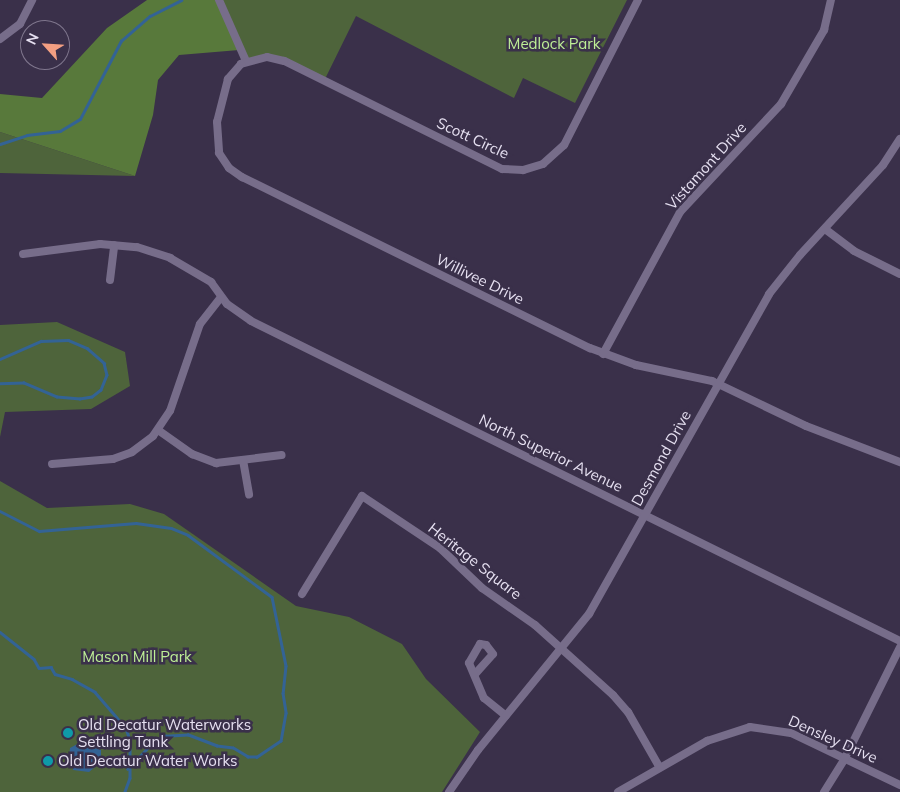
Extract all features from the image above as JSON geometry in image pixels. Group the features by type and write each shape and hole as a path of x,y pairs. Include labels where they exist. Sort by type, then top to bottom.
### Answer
{"street":[{"path":"0,39 20,24 32,0"},
{"path":"219,0 246,61"},
{"name":"Scott Circle","path":"246,61 267,57 284,61 502,169 523,170 548,161 564,145 638,0"},
{"name":"Vistamont Drive","path":"603,354 680,212 781,104 824,30 831,0"},
{"name":"Willivee Drive","path":"246,61 228,79 217,122 219,153 229,168 603,354 718,384 806,426 900,462"},
{"name":"Desmond Drive","path":"449,792 506,716 561,651 589,614 769,294 883,165 900,139"},
{"path":"825,229 854,251 900,274"},
{"path":"110,280 114,245"},
{"name":"North Superior Avenue","path":"23,254 77,246 114,245 146,250 175,260 211,282 221,297 247,318 900,641"},
{"path":"52,464 114,460 139,448 158,430 173,403 196,332 221,297"},
{"path":"158,430 184,450 209,462 222,464 282,455"},
{"path":"243,460 249,494"},
{"name":"Heritage Square","path":"302,594 362,496 440,548 482,588 524,616 561,651"},
{"path":"824,792 845,758 900,647"},
{"path":"561,651 621,704 660,768"},
{"path":"476,673 484,698 506,716"},
{"name":"Densley Drive","path":"618,792 717,736 750,728 791,733 900,785"}],"green space":[{"path":"147,0 219,0 239,50 179,55 158,80 153,115 135,176 0,132 0,94 42,98 107,28"},
{"name":"Medlock Park","path":"221,0 627,0 575,103 523,78 514,98 356,16 324,81 276,59 246,61"},
{"path":"0,132 135,176 0,173"},
{"path":"57,322 125,352 130,386 91,409 5,412 0,437 0,325"},
{"name":"Mason Mill Park","path":"0,481 47,508 130,504 164,514 296,606 349,617 402,644 426,679 480,732 442,792 0,792"}],"water":[{"path":"81,742 101,750 101,762 89,772 73,770 73,760 69,758 70,748"}],"waterway":[{"path":"0,144 27,135 60,131 80,119 121,41 150,16 181,0"},
{"path":"0,359 41,341 68,340 87,348 104,363 107,375 101,390 92,397 80,399 57,397 24,383 0,384"},
{"path":"0,511 39,531 136,523 171,528 188,535 272,597 286,666 283,693 286,713 281,741 257,757 248,757 233,748 217,746 188,735 166,736 155,741 128,769"},
{"path":"0,632 34,659 39,668 51,667 55,674 72,679 95,692 126,728 130,740 130,778 125,792"}],"place":[{"name":"Old Decatur Waterworks Settling Tank","path":"68,733"},
{"name":"Old Decatur Water Works","path":"48,761"}]}
